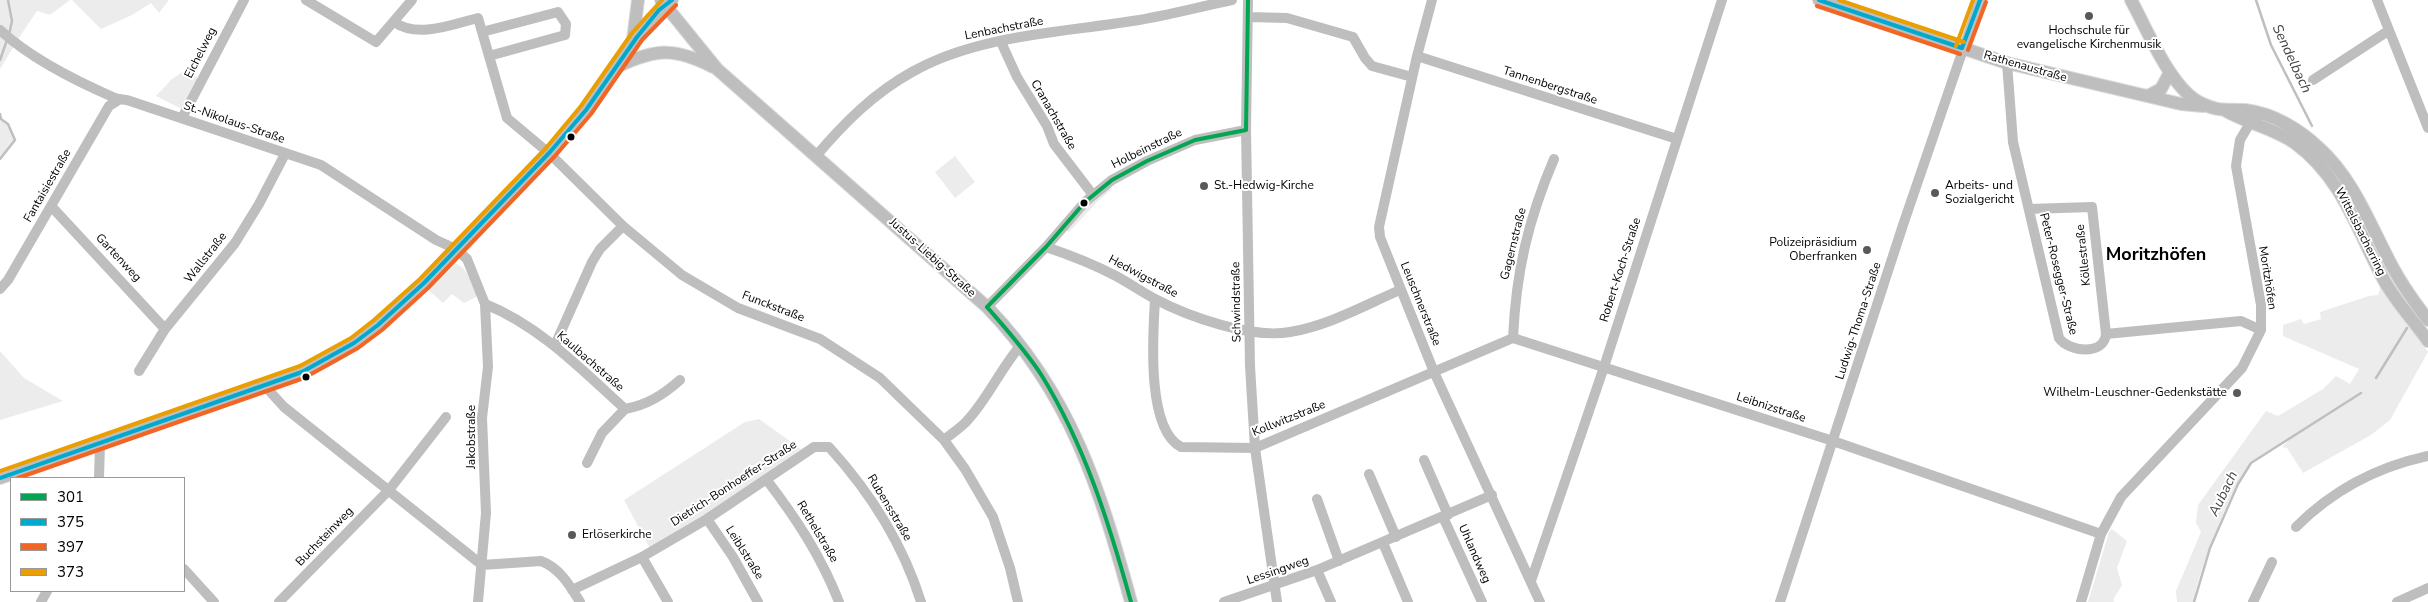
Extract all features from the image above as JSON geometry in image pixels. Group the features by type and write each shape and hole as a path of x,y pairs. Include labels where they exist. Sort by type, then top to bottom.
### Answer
{"main road":[{"path":"633,42 638,0"},
{"name":"Rathenaustraße","path":"1818,0 1847,4 2007,63 2182,104 2208,106"},
{"name":"Wittelsbacherring","path":"2131,0 2170,72 2177,83 2192,97 2208,106 2226,111 2288,138 2313,158 2330,176 2351,211 2386,284 2428,341"},
{"path":"0,478 321,364 360,340 456,249 550,154 618,66 646,24 666,2 717,69"},
{"path":"618,66 638,56 667,51 698,59 717,69"},
{"name":"Justus-Liebig-Straße","path":"717,69 987,307 1021,345 1045,380 1081,446 1108,517 1131,602"},
{"path":"2148,96 2162,89 2170,72"},
{"name":"Wittelsbacherring","path":"2226,111 2245,110 2273,118 2301,133 2320,148 2350,186 2393,268 2428,320"}],"street":[{"name":"Eichelweg","path":"182,118 244,0"},
{"path":"306,0 376,42 412,0"},
{"name":"Lenbachstraße","path":"816,156 850,117 890,85 913,71 957,51 1135,21 1232,0"},
{"name":"Schwindstraße","path":"1248,0 1246,130 1250,366 1255,448 1276,602"},
{"name":"Leuschnerstraße","path":"1432,0 1412,77 1379,226 1380,237 1434,372 1540,602"},
{"name":"Robert-Koch-Straße","path":"1531,582 1604,367 1722,0"},
{"name":"Ludwig-Thoma-Straße","path":"1780,602 1962,48 1980,0"},
{"path":"2377,0 2428,128"},
{"path":"394,22 407,29 430,30 478,18 482,32 558,12 566,24 565,35 489,56"},
{"path":"1248,17 1287,18 1353,37 1372,66 1412,77"},
{"name":"St.-Nikolaus-Straße","path":"0,30 11,40 62,71 120,100 126,99 321,165 436,240 456,249"},
{"path":"2313,80 2388,31"},
{"name":"Funckstraße","path":"482,32 507,118 550,154 623,226 682,275 738,308 820,339 872,373 944,440 965,469 993,517 1008,560 1018,602"},
{"name":"Cranachstraße","path":"1002,42 1017,78 1047,126 1054,144 1093,195"},
{"name":"Tannenbergstraße","path":"1417,56 1677,139"},
{"name":"Peter-Rosegger-Straße","path":"2007,63 2013,142 2059,338 2071,349 2086,349 2099,346 2105,340 2106,334"},
{"name":"Fantaisiestraße","path":"0,289 8,280 109,106 120,100"},
{"name":"Moritzhöfen","path":"2081,602 2101,534 2121,497 2242,368 2261,330 2261,305 2236,166 2240,140 2250,123"},
{"name":"Holbeinstraße","path":"987,307 1046,247 1085,202 1112,180 1195,140 1246,130"},
{"name":"Wallstraße","path":"139,371 165,328 235,243 260,204 284,154"},
{"name":"Gagernstraße","path":"1513,338 1515,294 1521,260 1533,218 1554,159"},
{"name":"Gartenweg","path":"51,206 165,328"},
{"name":"Köllestraße","path":"2028,209 2092,207 2106,334"},
{"path":"555,345 592,262 600,249 623,226"},
{"name":"Hedwigstraße","path":"1046,247 1078,258 1117,276 1155,299 1187,313 1250,331 1289,333 1317,326 1400,290"},
{"name":"Jakobstraße","path":"456,249 466,259 485,304 488,367 482,418 486,512 478,602"},
{"name":"Kollwitzstraße","path":"1155,299 1153,367 1162,422 1172,443 1181,447 1255,448 1434,372"},
{"name":"Kaulbachstraße","path":"485,304 497,309 555,345 625,410"},
{"path":"2106,334 2240,321 2261,330"},
{"path":"1434,372 1513,338"},
{"name":"Leibnizstraße","path":"1513,338 1834,441 2101,534"},
{"path":"944,440 966,422 991,389 1007,360 1021,345"},
{"name":"Kaulbachstraße","path":"587,463 602,433 625,410 641,406 664,394 680,380"},
{"path":"264,385 284,407 482,564 541,561 556,570 580,602"},
{"name":"Buchsteinweg","path":"279,602 389,490 446,417"},
{"path":"99,477 100,444"},
{"name":"Dietrich-Bonhoeffer-Straße","path":"572,590 642,557 707,519 814,447"},
{"name":"Rubensstraße","path":"814,447 829,447 853,473 869,496 892,534 921,602"},
{"path":"2296,527 2325,501 2354,482 2385,468 2428,456"},
{"path":"1424,460 1446,516"},
{"path":"1369,474 1396,537"},
{"name":"Rethelstraße","path":"766,479 793,514 811,543 839,602"},
{"name":"Lessingweg","path":"1224,602 1317,570 1492,496"},
{"path":"1318,499 1339,561"},
{"name":"Uhlandweg","path":"1446,516 1482,602"},
{"name":"Leiblstraße","path":"707,519 733,556 758,602"},
{"path":"1383,543 1408,602"},
{"path":"1521,558 1542,546"},
{"path":"642,557 668,602"},
{"path":"2253,602 2272,562"},
{"path":"185,570 214,602"},
{"path":"1317,570 1331,602"},
{"path":"2397,602 2428,588"}],"shaded area":[{"path":"0,0 70,0 50,15 37,11 16,42 0,26"},
{"path":"72,0 169,0 159,13 151,3 132,15 101,29"},
{"path":"0,34 14,46 0,69"},
{"path":"187,69 201,81 186,111 156,96 172,79"},
{"path":"0,114 1,119 8,124 15,140 0,158"},
{"path":"955,156 975,182 955,198 935,172"},
{"path":"1109,186 1112,189 1069,232 1064,229"},
{"path":"449,262 460,266 468,274 478,296 464,303 452,294 443,303 425,287"},
{"path":"2381,286 2428,352 2390,420 2371,435 2303,473 2287,448 2282,447 2291,438 2251,463 2235,488 2226,507 2208,551 2194,602 2177,602 2176,591 2201,532 2196,523 2198,505 2266,411 2278,416 2323,389 2336,376 2350,384 2359,369 2283,336 2283,325 2301,319 2304,324 2321,319 2320,312 2369,296 2378,295"},
{"path":"0,351 24,378 63,401 0,420"},
{"path":"759,419 801,449 652,552 624,500 745,422"},
{"path":"2112,529 2127,541 2117,568 2122,585 2113,600 2114,602 2088,602 2109,532"}],"waterway":[{"path":"8,0 12,21 9,35"},
{"name":"Sendelbach","path":"2256,0 2271,45 2312,126"},
{"path":"0,60 7,40"},
{"path":"0,114 1,119 8,124 15,140 0,159"},
{"name":"Aubach","path":"2376,378 2407,328"},
{"name":"Aubach","path":"2194,602 2210,548 2238,484 2251,463 2361,393"}],"transit line":[{"name":"373","path":"0,471 300,366 351,338 420,279 546,148 581,106 632,33 662,0"},
{"name":"375","path":"0,478 302,372 354,343 378,325 424,283 550,152 586,110 637,37 659,10 672,0"},
{"name":"301","path":"1246,130 1248,0"},
{"name":"375","path":"1819,0 1962,48"},
{"name":"373","path":"1839,0 1964,42"},
{"name":"373","path":"1956,46 1973,0"},
{"name":"375","path":"1962,48 1980,0"},
{"name":"397","path":"1968,50 1986,2"},
{"name":"397","path":"21,477 304,378 358,348 382,330 428,288 555,156 591,114 642,40 676,5"},
{"name":"397","path":"1817,6 1960,54"},
{"name":"301","path":"987,307 1046,247 1085,202 1112,180 1147,161 1195,140 1246,130"},
{"name":"301","path":"987,307 1016,340 1036,367 1071,430 1105,514 1131,602"}],"place":[{"name":"Hochschule für evangelische Kirchenmusik","path":"2089,16"},
{"name":"St.-Hedwig-Kirche","path":"1204,186"},
{"name":"Arbeits- und Sozialgericht","path":"1935,193"},
{"name":"Polizeipräsidium Oberfranken","path":"1867,250"},
{"name":"Wilhelm-Leuschner-Gedenkstätte","path":"2237,393"},
{"name":"Erlöserkirche","path":"572,535"}],"district":[{"name":"Moritzhöfen","path":"2156,256"}]}
